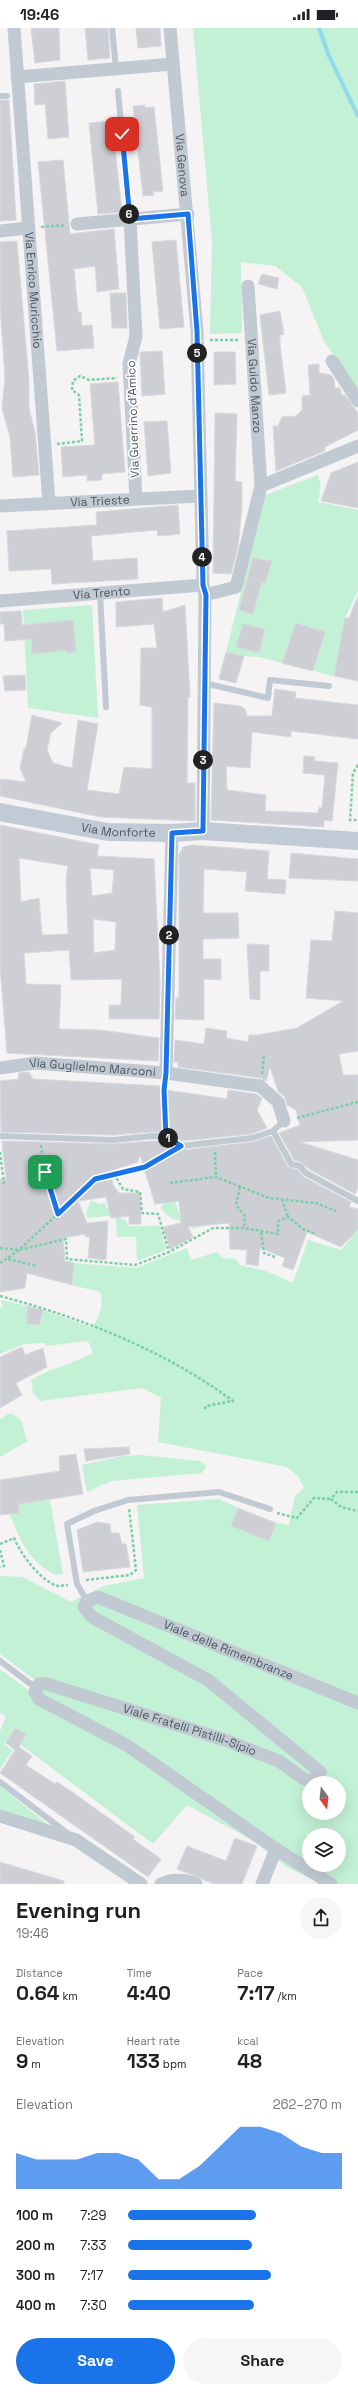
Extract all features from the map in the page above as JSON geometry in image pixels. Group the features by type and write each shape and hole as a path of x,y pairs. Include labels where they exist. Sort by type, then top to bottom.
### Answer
{"street":[{"name":"Via Enrico Muricchio","path":"14,28 49,503"},
{"name":"Via Genova","path":"170,28 188,214 197,340 200,496 204,590 203,831"},
{"path":"17,77 173,64"},
{"path":"77,224 188,214"},
{"name":"Via Guerrino d'Amico","path":"130,219 136,336 129,364 136,499"},
{"path":"0,231 28,228"},
{"name":"Via Guido Manzo","path":"204,590 236,588 261,486 248,286"},
{"path":"332,361 358,401"},
{"path":"261,486 358,446"},
{"name":"Via Trieste","path":"0,506 200,496"},
{"name":"Via Trento","path":"0,601 100,594 204,590"},
{"name":"Via Monforte","path":"0,812 108,832 172,833 203,831 358,841"},
{"path":"166,1073 172,833"},
{"name":"Via Guglielmo Marconi","path":"0,1068 35,1063 166,1073 260,1086"},
{"path":"260,1086 278,1102 284,1121"},
{"name":"Viale Fratelli Pistilli-Sipio","path":"36,1688 39,1684 47,1684 222,1739 278,1761 304,1779 315,1780 320,1772 208,1680 92,1617 84,1607 93,1599"},
{"name":"Viale delle Rimembranze","path":"93,1599 358,1703"},
{"path":"36,1688 35,1692 39,1699 128,1746 276,1849 331,1884"},
{"path":"0,1816 76,1840 141,1884"},
{"path":"262,1884 276,1849"},
{"path":"161,1884 168,1880 189,1881 196,1884"}],"lane":[{"path":"112,28 116,68"},
{"path":"118,91 130,219"},
{"path":"100,594 106,707"},
{"path":"204,683 268,698 270,680 329,686"},
{"path":"0,1136 113,1140 152,1136 166,1137 181,1146 252,1138 273,1131 284,1121"},
{"path":"273,1131 291,1164 300,1166 306,1173 358,1201"},
{"path":"93,1599 77,1584 67,1524 94,1511 128,1500 219,1492 270,1510"},
{"path":"0,1662 36,1688"},
{"path":"0,1782 76,1840"}],"path":[{"path":"28,228 77,224"},
{"path":"197,340 252,340"},
{"path":"44,445 82,441 79,395 72,390 72,385 76,378 84,377 88,380 130,377"},
{"path":"358,765 353,773 350,820 358,820"},
{"path":"260,1086 264,1056"},
{"path":"166,1073 164,1090 166,1137"},
{"path":"284,1121 358,1102"},
{"path":"40,1137 45,1172 58,1214"},
{"path":"215,1142 216,1177"},
{"path":"0,1264 19,1250 95,1179 145,1167 181,1146"},
{"path":"0,1152 4,1184"},
{"path":"114,1174 123,1189 140,1192 142,1213 158,1214 169,1252"},
{"path":"170,1183 216,1177 269,1198 316,1203 336,1211"},
{"path":"240,1187 236,1205 245,1216 244,1228"},
{"path":"282,1200 288,1217 303,1229 316,1234"},
{"path":"0,1248 19,1250 66,1239 67,1259 135,1265 169,1252 213,1228 244,1228 278,1234 278,1220 288,1217"},
{"path":"261,1232 264,1254 275,1257"},
{"path":"8,1259 37,1266"},
{"path":"0,1296 56,1311 83,1321 165,1359 203,1379 233,1401 206,1406 204,1411"},
{"path":"331,1499 337,1492 358,1492"},
{"path":"270,1510 281,1515 297,1518 314,1498 331,1499 342,1507 358,1511"},
{"path":"0,1544 14,1538 27,1560 40,1573 58,1586 77,1584 90,1579 130,1575 136,1570 128,1500"},
{"path":"0,1550 4,1566 0,1567"}],"green space":[{"path":"193,28 358,28 358,391 324,341 302,287 275,266 241,262 242,333 210,334 212,242"},
{"path":"318,475 321,486 318,502 358,510 358,590 345,618 334,676 259,657 244,656 226,652 265,495"},
{"path":"92,605 98,718 28,708 23,610"},
{"path":"91,1200 99,1204 105,1203 107,1208 118,1207 121,1219 126,1220 128,1226 160,1226 166,1250 137,1261 136,1237 117,1237 116,1217 108,1216 88,1218 86,1213"},
{"path":"175,1201 180,1216 195,1212 203,1225 194,1229 190,1227 190,1222 174,1219 168,1216 161,1209 164,1203"},
{"path":"358,1224 358,1884 323,1884 288,1868 252,1840 187,1805 153,1844 21,1745 26,1734 15,1728 4,1745 13,1750 0,1769 0,1731 6,1716 0,1713 0,1669 32,1693 36,1681 0,1654 0,1576 23,1577 71,1602 104,1586 144,1578 137,1505 219,1499 238,1508 231,1526 269,1541 276,1523 289,1525 295,1496 304,1488 298,1476 287,1467 158,1442 161,1398 142,1388 40,1401 33,1393 31,1380 46,1372 93,1353 88,1341 46,1346 45,1343 24,1344 0,1354 0,1308 3,1307 1,1302 2,1300 28,1306 27,1324 39,1325 43,1310 91,1327 99,1315 102,1301 100,1292 72,1285 74,1263 136,1268 187,1248 191,1260 217,1252 222,1258 236,1259 240,1265 266,1271 293,1283 308,1240 341,1250 351,1238 340,1232"},
{"path":"10,1413 22,1422 25,1436 28,1441 0,1457 0,1419"},
{"path":"141,1455 200,1461 207,1466 202,1473 111,1481 87,1492 82,1465 123,1456"},
{"path":"50,1500 63,1574 55,1575 38,1563 26,1549 9,1514 19,1513 19,1504"},
{"path":"0,1786 52,1828 0,1810"}],"building":[{"path":"31,28 59,28 60,60 35,63"},
{"path":"85,28 108,28 110,58 88,60"},
{"path":"136,28 160,28 161,46 138,48"},
{"path":"65,81 69,137 48,139 45,104 35,105 34,84"},
{"path":"0,100 9,100 16,220 0,221"},
{"path":"145,105 145,108 154,107 163,191 153,192 154,195 143,196 133,106"},
{"path":"112,121 122,212 98,214 89,123"},
{"path":"63,160 70,234 114,229 119,289 97,292 95,266 74,269 78,312 81,312 82,326 92,325 94,348 57,351 38,162"},
{"path":"176,240 184,327 160,329 152,242"},
{"path":"17,241 29,381 29,408 35,432 39,475 13,477 10,437 2,408 5,378 0,305 0,242"},
{"path":"262,274 279,278 277,289 258,284"},
{"path":"110,293 126,293 127,328 112,328"},
{"path":"280,311 284,334 280,335 280,344 286,393 269,395 260,315"},
{"path":"162,351 165,394 142,396 140,352"},
{"path":"214,352 235,352 236,384 214,385"},
{"path":"319,364 319,373 331,375 334,379 335,388 340,388 342,396 345,395 358,413 358,430 325,447 325,451 276,471 273,426 278,426 282,417 296,416 302,410 302,396 310,395 308,365"},
{"path":"118,382 125,472 102,474 102,480 87,481 87,475 63,477 61,447 95,445 90,384"},
{"path":"215,413 237,414 235,481 242,482 242,508 238,547 231,574 213,573"},
{"path":"167,421 171,473 148,476 144,422"},
{"path":"358,462 358,508 321,501 331,473"},
{"path":"178,505 180,534 158,536 157,530 91,536 93,561 137,558 138,579 52,584 51,569 9,571 7,531 97,525 96,512"},
{"path":"253,558 272,561 265,583 262,582 253,614 239,610"},
{"path":"358,596 358,681 334,676 345,618 349,618"},
{"path":"162,598 163,612 185,605 190,697 188,697 187,783 195,783 195,821 100,817 0,796 0,779 26,782 20,768 24,749 26,748 32,715 62,723 51,733 47,750 53,763 72,768 78,720 98,724 87,790 119,794 124,767 152,769 152,707 140,705 141,648 157,648 154,624 116,627 116,602"},
{"path":"21,611 22,625 73,620 76,652 66,653 66,650 32,654 31,639 5,641 4,624 0,624 0,612"},
{"path":"296,623 325,632 313,671 282,663"},
{"path":"243,624 265,629 259,653 236,647"},
{"path":"226,652 244,656 236,683 219,679"},
{"path":"25,675 26,690 5,691 3,676"},
{"path":"275,689 296,692 295,698 358,705 358,739 291,731 291,737 252,732 250,768 226,766 227,790 266,795 265,811 318,813 319,807 322,808 325,775 303,773 304,756 315,757 314,761 338,763 332,821 324,820 324,827 211,820 214,703 240,706 245,709 247,716 272,716"},
{"path":"0,825 99,845 97,856 154,859 160,983 159,1019 109,1019 109,1005 121,1005 122,979 71,980 69,950 24,953 26,984 61,985 59,1029 100,1030 159,1038 158,1061 7,1053 0,966","holes":["19,858 68,866 66,882 68,934 42,935 39,898 21,902","90,868 114,870 112,893 92,896","93,919 116,922 115,950 94,953"]},
{"path":"194,845 269,851 267,879 286,880 285,894 245,891 247,872 204,869 203,913 238,913 239,938 203,939 203,959 221,959 221,980 204,979 204,1020 175,1019 176,998 179,998 179,855 183,847"},
{"path":"291,853 358,859 358,881 289,878"},
{"path":"335,911 358,913 358,1051 339,1054 343,1075 358,1075 358,1140 300,1142 358,1160 358,1188 355,1194 309,1169 301,1162 294,1160 279,1133 300,1125 296,1110 287,1105 284,1096 278,1091 270,1067 266,1081 261,1078 178,1067 178,1062 174,1062 175,1040 204,1044 206,1028 227,1031 226,1038 248,1042 249,1035 258,1035 297,1028 343,1001 306,998 311,940 332,941"},
{"path":"247,944 269,945 269,971 260,971 260,1000 250,999"},
{"path":"29,1072 33,1079 160,1086 160,1089 227,1099 228,1090 256,1094 262,1098 257,1110 267,1128 251,1134 182,1141 168,1133 152,1132 113,1135 1,1132 0,1081 18,1079 19,1073"},
{"path":"271,1136 288,1167 298,1170 304,1177 351,1202 349,1207 358,1209 358,1229 341,1247 307,1232 293,1270 282,1266 285,1258 260,1248 258,1266 246,1264 247,1250 230,1249 229,1223 188,1227 193,1237 170,1249 163,1227 181,1223 179,1201 155,1204 140,1155 138,1162 110,1171 113,1185 119,1193 140,1193 141,1224 129,1224 129,1216 111,1218 106,1197 78,1201 87,1223 108,1221 106,1260 88,1258 90,1237 85,1237 85,1234 63,1238 65,1261 74,1263 72,1285 27,1273 25,1288 0,1292 0,1179 6,1179 2,1141 113,1144 165,1141 182,1150 253,1142"},
{"path":"27,1306 43,1310 39,1325 27,1324"},
{"path":"22,1347 25,1355 43,1348 47,1367 16,1383 22,1395 0,1408 0,1357"},
{"path":"129,1447 130,1454 86,1461 84,1449"},
{"path":"76,1454 83,1494 19,1504 19,1513 0,1515 0,1480 60,1471 59,1456"},
{"path":"238,1508 276,1523 269,1541 231,1526"},
{"path":"97,1522 110,1524 111,1533 119,1533 122,1544 126,1544 130,1567 83,1572 77,1530"},
{"path":"15,1728 26,1734 19,1747 32,1756 26,1765 55,1784 57,1782 75,1794 135,1837 133,1839 161,1859 148,1877 0,1773 15,1750 6,1743"},
{"path":"235,1838 257,1846 242,1884 214,1884 177,1869 187,1846 226,1861"},
{"path":"0,1862 64,1881 64,1884 0,1884"}],"waterway":[{"path":"319,28 329,56 358,116"}],"route":[{"path":"45,1172 50,1193 58,1214 95,1179 145,1167 181,1146 166,1137 164,1090 166,1073 172,833 203,831 206,595 203,585 197,331 188,214 130,219 122,134"}]}
